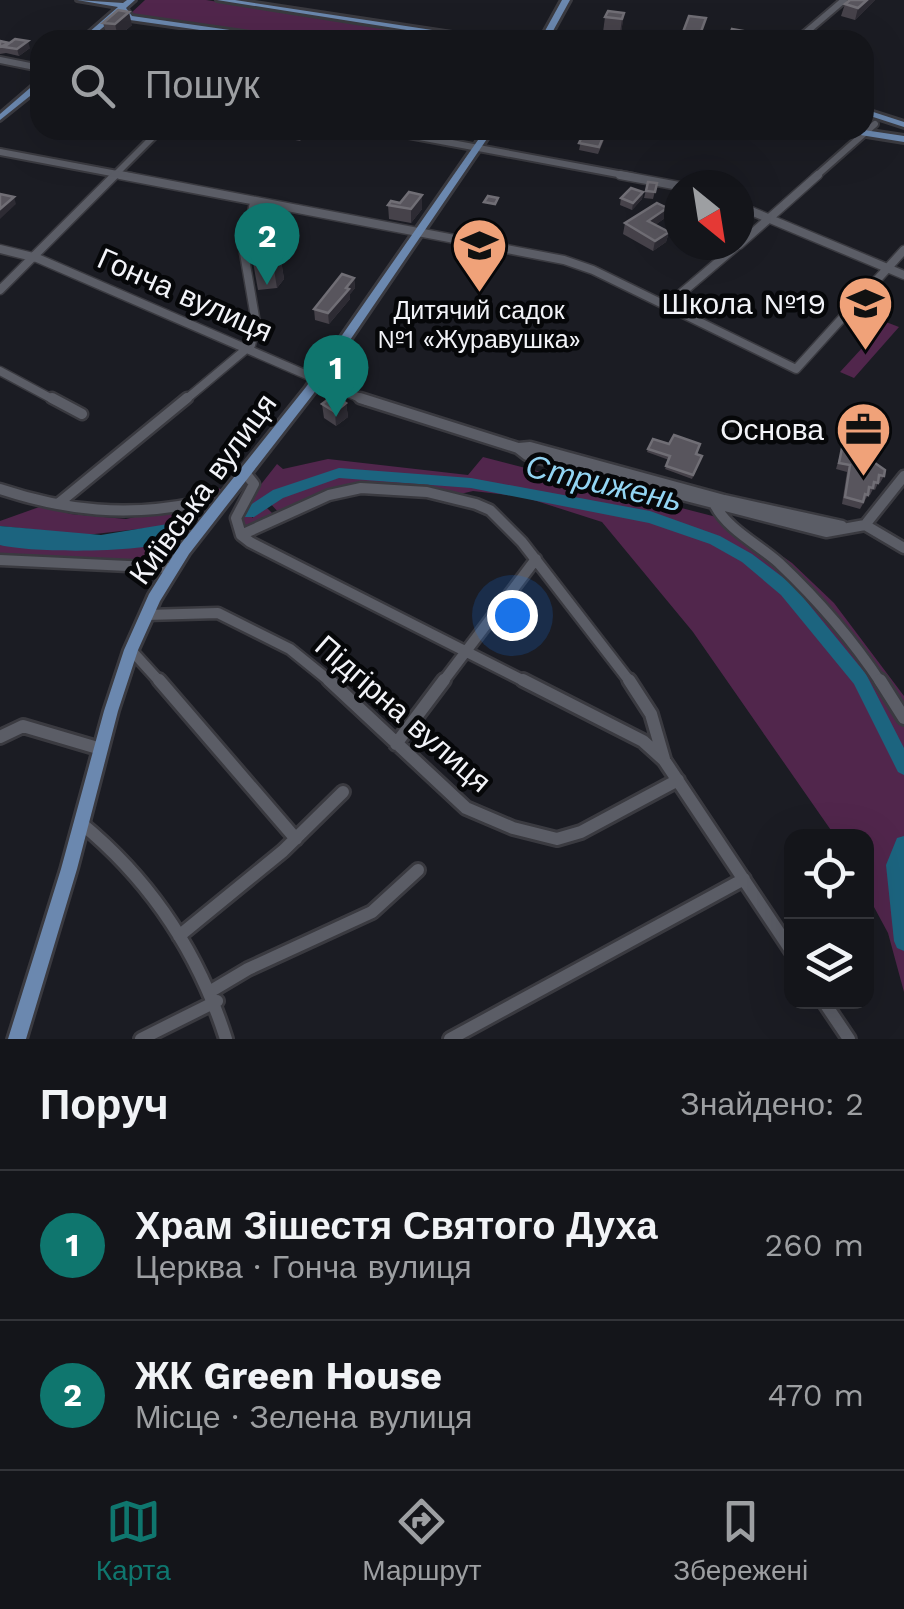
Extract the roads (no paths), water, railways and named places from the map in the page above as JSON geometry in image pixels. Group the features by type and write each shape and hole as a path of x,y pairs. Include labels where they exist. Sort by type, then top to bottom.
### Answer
{"main road":[{"path":"81,0 125,13 226,30"},
{"path":"221,0 419,30"},
{"path":"550,30 566,0"},
{"path":"104,30 135,1"},
{"path":"99,30 125,13"},
{"path":"0,115 30,90"},
{"path":"874,115 901,124"},
{"path":"884,136 876,131 875,124 901,124"},
{"path":"874,135 903,139"},
{"name":"Київська вулиця","path":"17,1039 131,650 146,615 171,568 317,381 483,140"}],"street":[{"path":"809,30 844,0"},
{"path":"0,60 30,66"},
{"path":"0,290 150,140"},
{"path":"435,140 664,183"},
{"path":"754,231 855,140"},
{"path":"0,152 564,260 796,369 904,250"},
{"path":"59,503 246,350 256,323 244,252 254,202"},
{"path":"754,212 904,275"},
{"name":"Гонча вулиця","path":"0,249 33,256 317,381 409,416 518,448 530,447 724,500 850,528"},
{"path":"665,308 721,260"},
{"path":"0,371 82,414"},
{"name":"Гонча вулиця","path":"518,448 526,455 826,532 850,528"},
{"path":"246,474 254,484 236,518 241,535 643,741 664,760 784,940"},
{"path":"850,528 865,525 904,476"},
{"path":"241,535 272,524 325,496 362,488 384,488 488,509 536,559 649,710 664,760"},
{"path":"0,490 78,510 126,515 156,513 196,503"},
{"name":"Гонча вулиця","path":"715,505 718,514 747,534 816,597 862,654 904,718"},
{"path":"865,525 904,548"},
{"path":"396,744 536,559"},
{"path":"0,560 171,568"},
{"name":"Підгірна вулиця","path":"146,615 218,613 290,649 346,694 466,808 513,828 556,840 581,832 678,780"},
{"path":"131,650 296,839"},
{"path":"0,737 23,726 101,749"},
{"path":"179,936 296,839 344,792"},
{"path":"82,824 111,846 179,936 214,996 226,1039"},
{"path":"141,1039 214,996 248,970 372,912 418,870"},
{"path":"450,1039 744,879"},
{"path":"829,1009 849,1039"}],"water":[{"path":"180,522 190,524 191,529 178,538 143,547 63,551 0,545 0,526 101,535"}],"waterway":[{"name":"Стрижень","path":"249,513 278,494 339,473 471,483 650,517 715,540 747,558 787,590 860,679 904,766"},
{"name":"Стрижень","path":"904,845 896,865 904,941"}],"place":[{"name":"ЖК Green House","path":"267,285"},
{"name":"Дитячий садок №1 «Журавушка»","path":"479,294"},
{"name":"Школа №19","path":"865,353"},
{"name":"Храм Зішестя Святого Духа","path":"336,417"},
{"name":"Основа","path":"863,479"}]}
